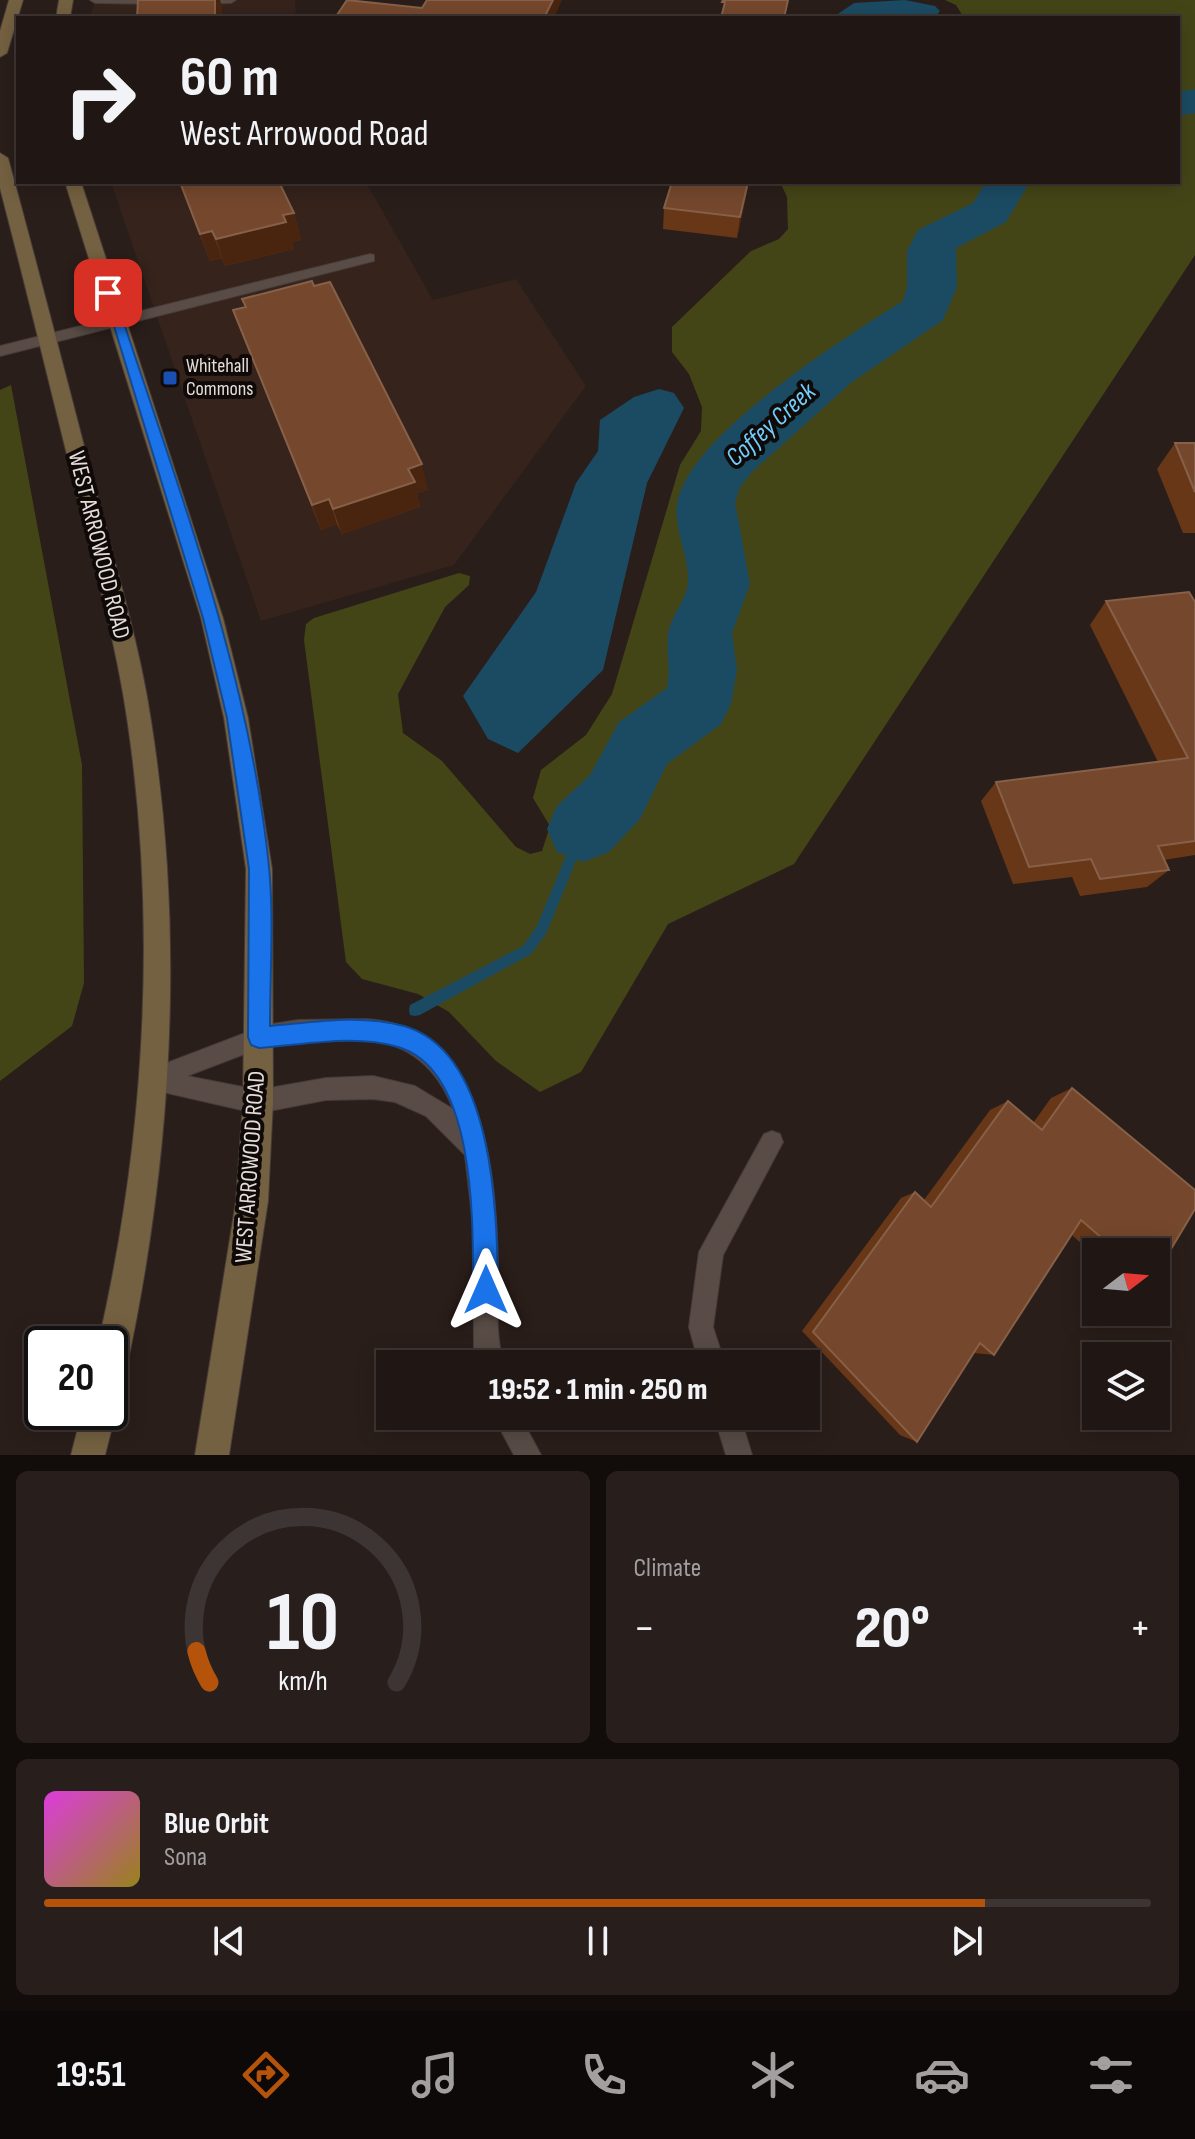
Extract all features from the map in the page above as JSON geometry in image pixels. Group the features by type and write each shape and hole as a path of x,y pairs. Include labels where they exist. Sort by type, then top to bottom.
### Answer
{"main road":[{"path":"0,53 16,0"},
{"name":"WEST ARROWOOD ROAD","path":"0,158 124,645 143,745 156,892 154,1079 138,1214 117,1326"},
{"name":"WEST ARROWOOD ROAD","path":"74,184 212,618 236,718 259,869 258,1101 250,1215 212,1455"},
{"path":"88,1455 94,1430"}],"lane":[{"path":"95,0 231,0"},
{"path":"0,351 370,258"},
{"path":"154,1079 259,1037 365,1029 406,1038 432,1055 451,1079 471,1127 477,1158 485,1202 487,1350"},
{"path":"154,1079 258,1101 351,1086 386,1087 434,1106 457,1127 477,1158"},
{"path":"708,1350 701,1327 711,1252 772,1142"},
{"path":"514,1430 528,1455"},
{"path":"731,1430 739,1455"}],"shaded area":[{"path":"95,0 295,0 296,16 91,16"},
{"path":"945,0 1195,0 1195,255 794,864 668,924 581,1072 540,1092 496,1061 449,1012 418,994 362,979 346,962 304,640 306,624 314,618 459,573 470,576 469,585 445,607 398,694 403,733 442,761 516,847 530,854 542,851 550,826 533,798 541,770 586,735 612,694 680,465 701,431 702,407 689,374 672,352 672,327 751,251 779,239 788,229 787,197 781,184 1180,184 1180,16 963,16 956,5"},
{"path":"112,184 367,184 433,300 516,279 586,386 454,565 261,621"},
{"path":"11,385 82,765 84,983 72,1026 0,1081 0,390"}],"water":[{"path":"905,0 935,6 940,11 936,16 835,16 854,3"},
{"path":"659,389 674,393 684,408 647,483 603,670 518,753 488,739 463,696 536,592 576,483 598,451 600,420 634,397"}],"building":[{"path":"138,0 215,0 215,16 137,16"},
{"path":"347,0 422,8 427,0 553,0 545,16 336,16"},
{"path":"788,0 784,16 722,16 725,2 722,2"},
{"path":"181,184 280,184 294,213 283,215 286,222 216,239 212,231 200,234"},
{"path":"671,184 748,184 740,217 664,208"},
{"path":"312,281 314,286 330,282 422,464 408,469 415,482 333,509 329,499 312,505 233,310 246,307 242,299"},
{"path":"1175,443 1195,443 1195,492"},
{"path":"1189,592 1195,602 1195,841 1158,846 1169,870 1100,879 1091,859 1029,867 996,782 1188,758 1106,601"},
{"path":"1072,1088 1195,1190 1195,1209 1170,1251 1170,1238 1102,1238 1081,1220 994,1355 980,1343 917,1442 813,1332 915,1192 931,1207 1008,1101 1042,1130"}],"waterway":[{"name":"Coffey Creek","path":"1180,104 1195,101"},
{"name":"Coffey Creek","path":"583,829 615,797 643,743 697,704 704,670 700,633 719,584 706,502 714,480 732,458 833,370 925,309 932,287 931,251 935,240 990,212 1007,184"},
{"name":"Coffey Creek","path":"415,1010 527,950 542,930 583,829"}],"place":[{"name":"Whitehall Commons","path":"170,378"}],"route":[{"path":"108,293 212,618 236,718 259,869 259,1037 365,1029 406,1038 432,1055 451,1079 471,1127 485,1202 486,1290"}]}
